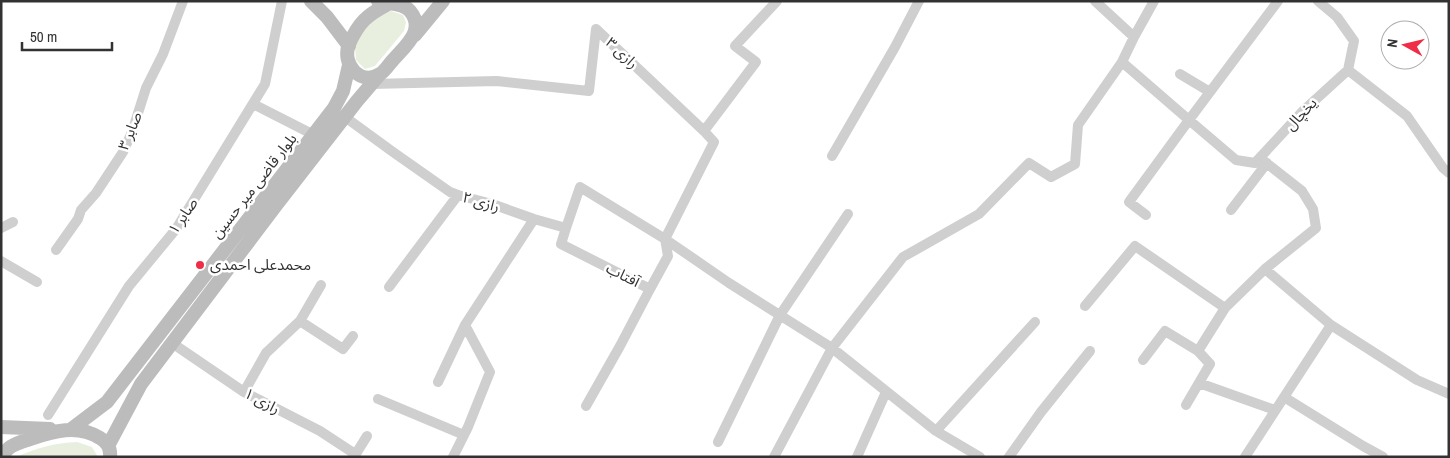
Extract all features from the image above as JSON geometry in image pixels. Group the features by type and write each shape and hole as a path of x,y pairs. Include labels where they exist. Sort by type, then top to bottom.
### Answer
{"main road":[{"path":"311,1 327,17 349,46"},
{"path":"414,36 416,22 410,10 393,3 371,14 357,28 349,46 347,56 349,65 357,74 376,79 414,36 442,1"},
{"name":"بلوار قاضی میر حسین","path":"67,430 108,402 314,136 344,91 349,65"},
{"name":"بلوار قاضی میر حسین","path":"111,453 141,384 277,204 376,79"},
{"path":"1,427 81,430 106,441 111,453"},
{"path":"1,457 10,446 45,434 67,430"}],"street":[{"name":"صابر ۳","path":"56,250 78,219 81,210 96,193 122,152 132,132 146,88 183,1"},
{"name":"صابر ۱","path":"48,415 129,286 176,229 265,84 282,1"},
{"path":"832,156 919,1"},
{"path":"1095,1 1134,37"},
{"path":"774,457 832,348 903,257 979,214 1029,163 1051,177 1075,164 1078,125 1122,62 1154,1"},
{"path":"1146,215 1129,202 1278,1"},
{"path":"1318,1 1337,17 1354,41 1348,70 1407,116 1443,168 1449,173"},
{"path":"665,239 714,142 704,131 756,62 736,46 772,3"},
{"name":"رازی ۳","path":"376,79 497,81 589,91 596,29 704,131"},
{"path":"1122,62 1236,160 1256,163 1264,161 1302,191 1313,210 1316,228 1265,270 1226,308 1198,351"},
{"name":"یخچال","path":"1231,210 1264,161 1303,111 1348,70"},
{"path":"1180,74 1210,92"},
{"path":"253,104 314,136"},
{"name":"رازی ۲","path":"345,117 393,152 458,195 492,204 534,220 566,228"},
{"path":"566,228 580,187 665,239 729,283 832,348 936,431 980,457"},
{"path":"389,287 458,195"},
{"path":"718,442 780,315 848,214"},
{"path":"438,382 465,325 534,220"},
{"path":"1,228 13,222"},
{"name":"آفتاب","path":"566,228 562,244 650,289 668,256 665,239"},
{"path":"1085,306 1135,246 1226,308"},
{"path":"1,261 37,282"},
{"path":"1265,270 1331,325 1417,380 1449,394"},
{"path":"244,392 266,353 300,321 321,286"},
{"path":"586,406 650,289"},
{"path":"300,321 343,349 353,336"},
{"path":"936,431 1035,322"},
{"path":"453,457 490,372 465,325"},
{"path":"1245,457 1331,325"},
{"path":"1143,360 1166,331 1198,351 1210,364 1186,405"},
{"name":"رازی ۱","path":"172,343 244,392 320,431 355,456"},
{"path":"1009,457 1041,412 1090,351"},
{"path":"1199,383 1276,410"},
{"path":"857,457 886,392"},
{"path":"1284,397 1382,457"},
{"path":"378,399 464,435"},
{"path":"355,456 367,436"}],"green space":[{"path":"391,11 403,15 406,22 404,31 375,66 365,69 356,60 355,46 361,28 380,13"},
{"path":"77,442 92,447 98,457 16,457 46,446"}],"place":[{"name":"محمدعلی احمدی","path":"200,265"}]}
